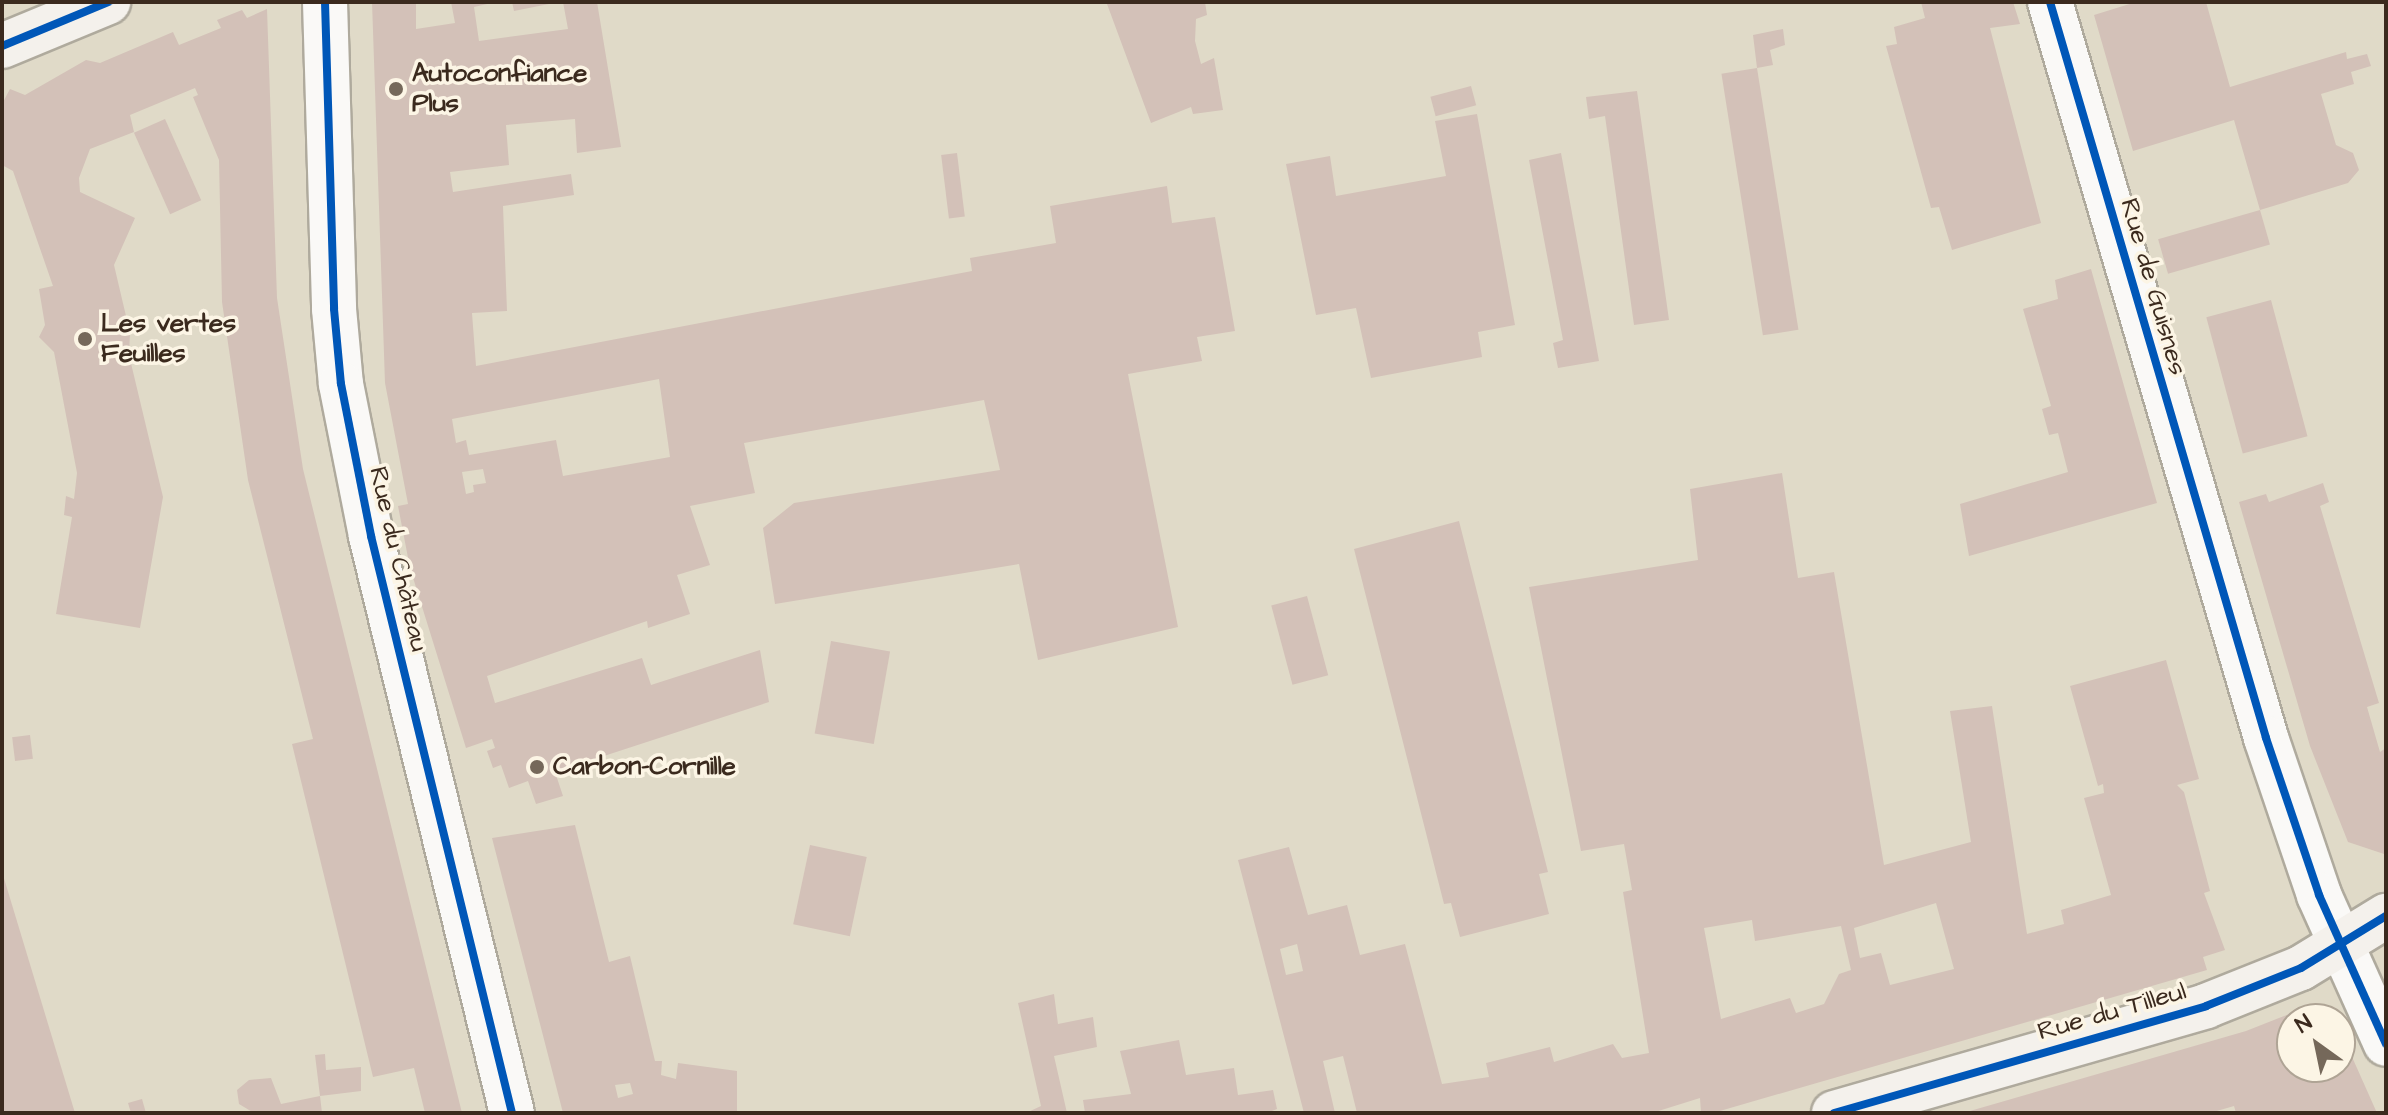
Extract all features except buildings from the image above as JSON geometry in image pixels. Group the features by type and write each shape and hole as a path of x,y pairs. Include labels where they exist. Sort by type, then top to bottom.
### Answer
{"street":[{"path":"2,46 108,2"},
{"name":"Rue du Château","path":"325,2 332,266 341,384 371,536 512,1113"},
{"name":"Rue de Guisnes","path":"2050,2 2216,578 2299,837 2341,946 2386,1044"},
{"name":"Rue du Tilleul","path":"1834,1113 2206,1006 2283,976 2341,946 2386,916"}],"cycle path":[{"path":"2,46 108,2"},
{"path":"325,2 334,309 341,384 371,536 512,1113"},
{"path":"2050,2 2266,738 2319,895 2386,1044"},
{"path":"1834,1113 2206,1006 2301,968 2386,916"}],"place":[{"name":"Autoconfiance Plus","path":"396,89"},
{"name":"Les vertes Feuilles","path":"85,339"},
{"name":"Carbon-Cornille","path":"537,767"}]}
